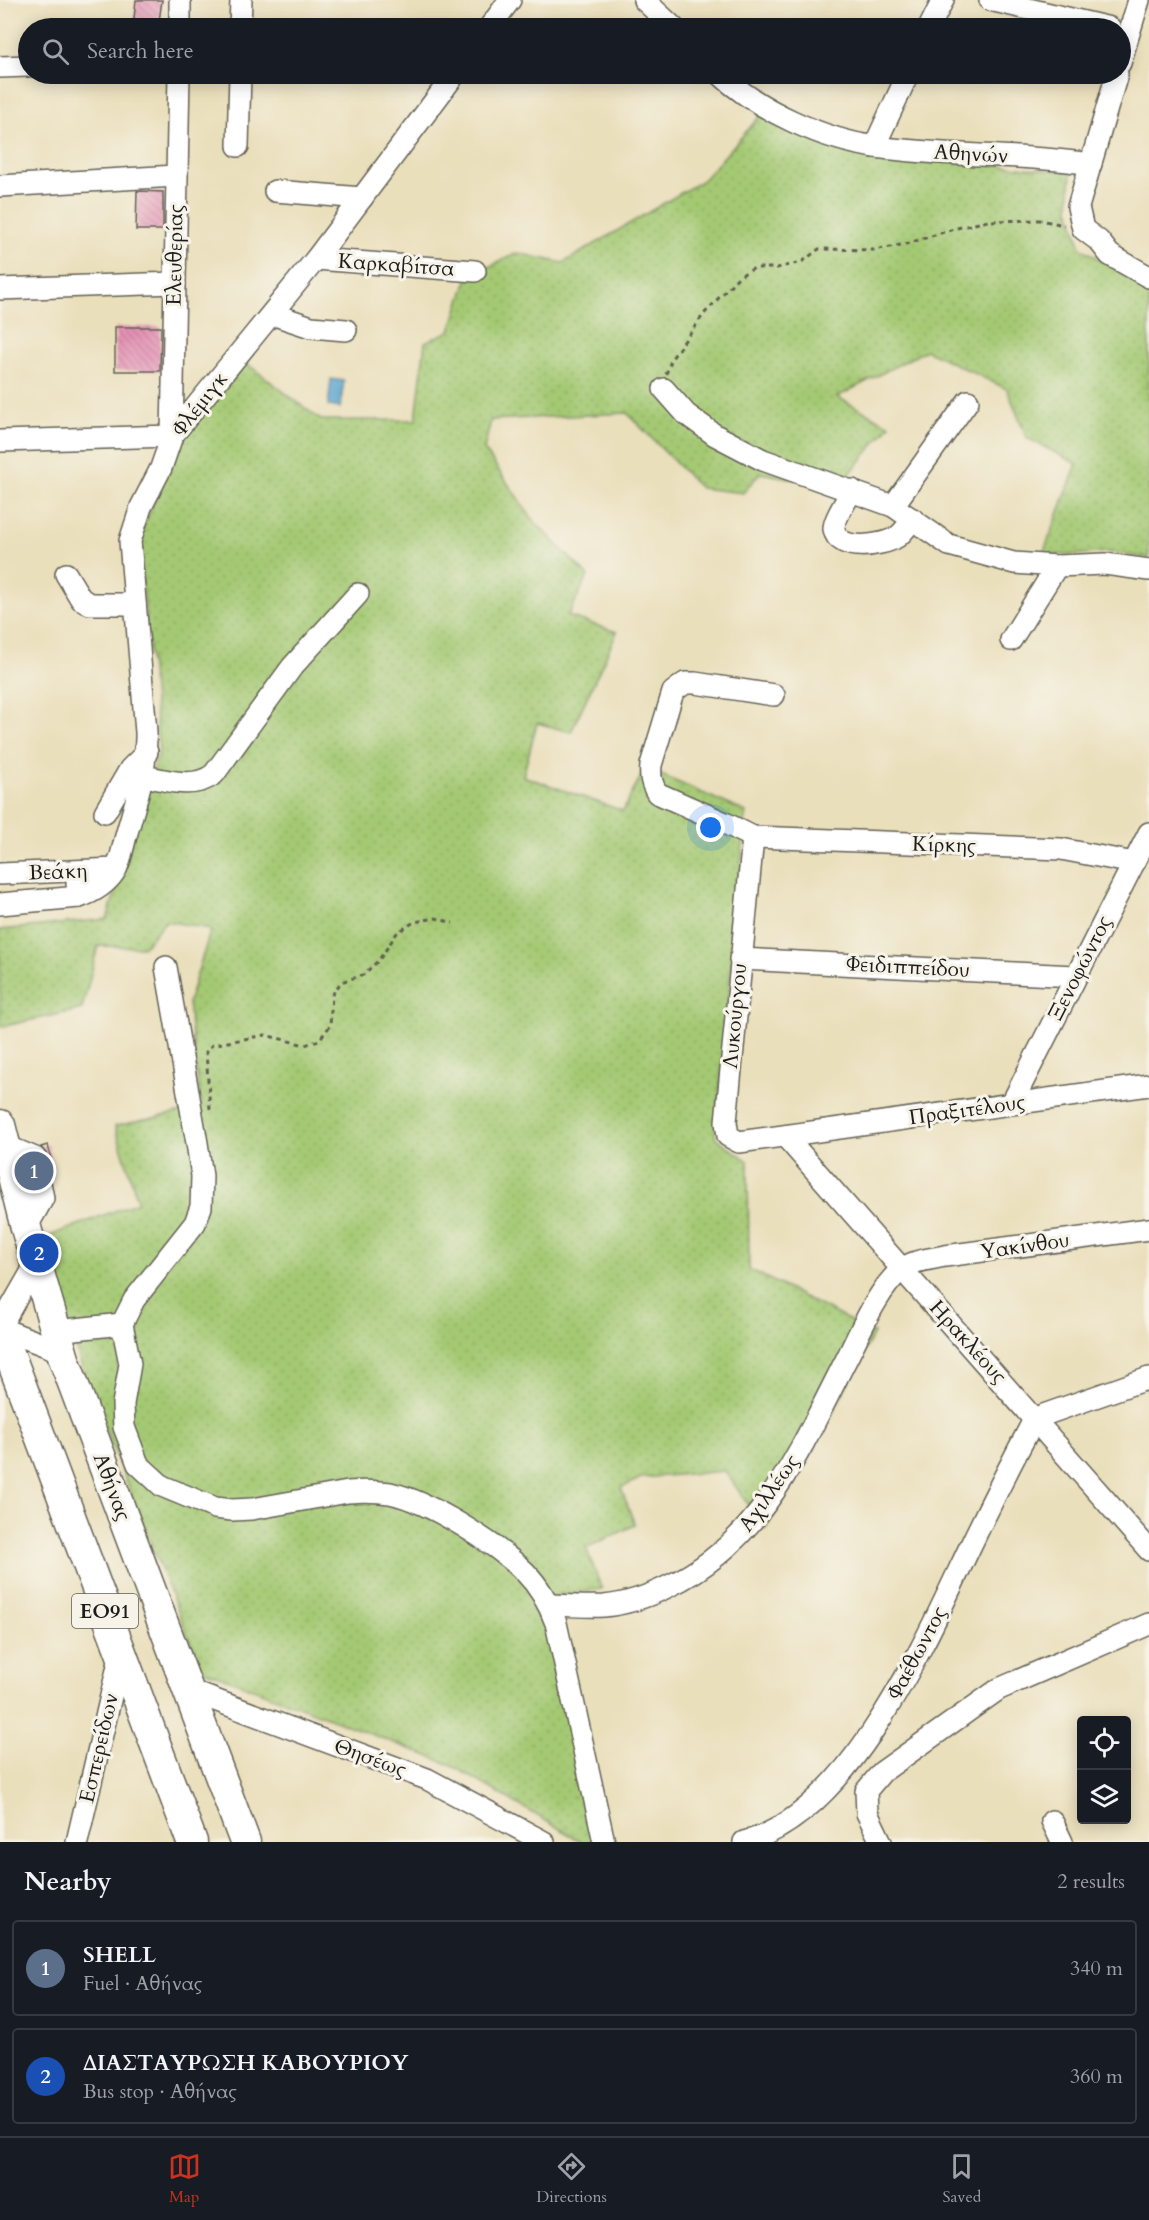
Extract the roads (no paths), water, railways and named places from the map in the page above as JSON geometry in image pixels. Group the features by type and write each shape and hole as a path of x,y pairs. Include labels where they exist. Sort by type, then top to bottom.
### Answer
{"highway":[{"name":"Αθήνας","path":"2,1135 59,1342 245,1842"},
{"name":"ΕΟ91","path":"0,1328 192,1842"}],"street":[{"path":"180,0 180,18"},
{"path":"240,18 241,0"},
{"path":"496,18 510,0"},
{"path":"645,0 664,18"},
{"path":"934,18 943,0"},
{"path":"990,0 1065,18"},
{"path":"1128,18 1139,0"},
{"path":"0,67 18,66"},
{"name":"Ελευθερίας","path":"172,436 179,84"},
{"path":"238,146 240,84"},
{"name":"Φλέμιγκ","path":"116,869 144,776 147,752 130,541 141,507 160,468 172,436 316,259 448,84"},
{"name":"Αθηνών","path":"732,84 774,111 818,132 874,147 1023,156 1091,164"},
{"path":"874,147 903,84"},
{"path":"1114,84 1078,207 1083,229 1099,241 1110,255 1149,277"},
{"path":"0,186 176,177"},
{"path":"275,191 362,198"},
{"name":"Καρκαβίτσα","path":"316,259 475,271"},
{"path":"0,289 175,283"},
{"path":"272,314 312,327 346,330"},
{"path":"664,389 686,414 734,445 763,460 893,506 949,545 1014,564 1057,566 1105,564 1149,570"},
{"path":"893,506 968,401"},
{"path":"0,441 172,436"},
{"path":"852,490 834,525 840,541 846,544 865,545 890,541 900,536 913,519"},
{"path":"1011,640 1057,566"},
{"path":"66,574 81,599 90,604 135,604"},
{"path":"144,776 196,783 214,774 292,667 358,594"},
{"path":"753,837 657,793 652,785 651,765 673,692 679,686 695,683 774,695"},
{"path":"105,812 130,769 147,752"},
{"name":"Ξενοφώντος","path":"1012,1103 1149,833"},
{"name":"Κίρκης","path":"753,837 1061,849 1134,863"},
{"name":"Λυκούργου","path":"753,837 726,1122 728,1136 739,1142 785,1136"},
{"path":"0,904 79,897 92,893 102,886 116,869"},
{"name":"Βεάκη","path":"0,874 116,869"},
{"path":"76,871 79,897"},
{"name":"Φειδιππείδου","path":"740,959 1075,976"},
{"path":"166,967 199,1154 202,1176 201,1207 195,1223 134,1300 123,1324 130,1364 123,1404 124,1427 138,1464 162,1486 214,1508 252,1509 355,1491 393,1494 439,1512 483,1539 525,1572 549,1605 556,1623 604,1842"},
{"name":"Πραξιτέλους","path":"785,1136 1149,1085"},
{"name":"Ηρακλέους","path":"785,1136 1149,1550"},
{"name":"Υακίνθου","path":"903,1269 916,1262 945,1256 1149,1229"},
{"path":"36,1264 0,1328 59,1342 123,1324"},
{"name":"Αχιλλέως","path":"549,1605 605,1606 645,1598 681,1581 719,1556 754,1521 788,1472 870,1314 888,1285 903,1269"},
{"path":"1035,1418 1149,1378"},
{"name":"Φαέθωντος","path":"744,1842 756,1839 790,1821 823,1794 860,1749 898,1692 1035,1418"},
{"path":"881,1842 867,1813 866,1791 882,1773 999,1689 1149,1624"},
{"name":"Εσπερείδων","path":"77,1842 121,1653"},
{"name":"Θησέως","path":"188,1690 427,1779 544,1842"},
{"path":"1052,1821 1062,1842"}],"water":[{"path":"331,379 344,381 340,408 328,406"}],"place":[{"name":"SHELL","path":"34,1171"},
{"name":"ΔΙΑΣΤΑΥΡΩΣΗ ΚΑΒΟΥΡΙΟΥ","path":"39,1253"}]}
